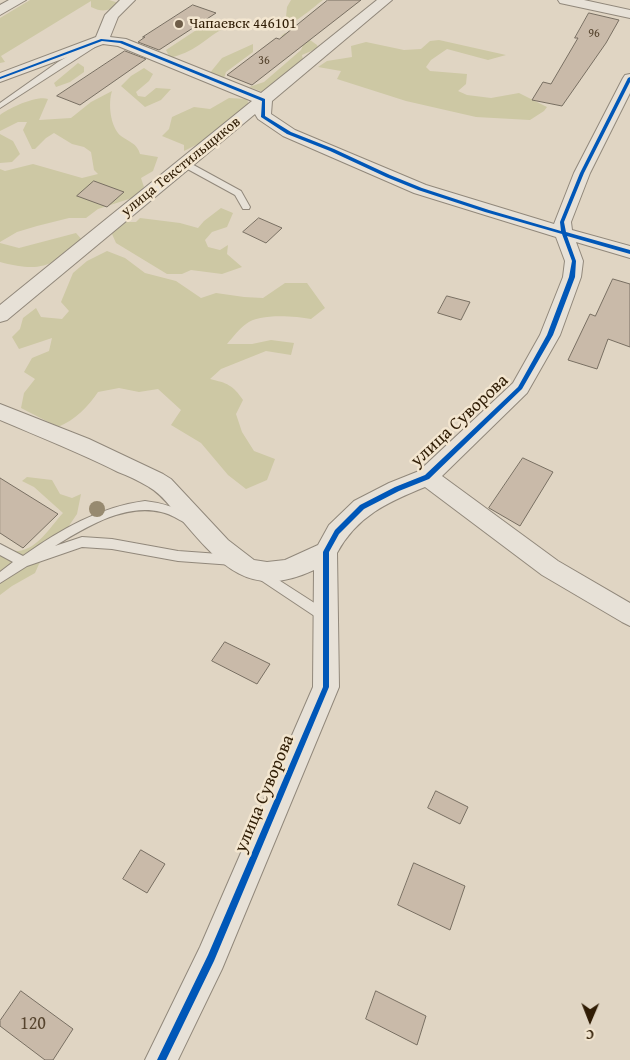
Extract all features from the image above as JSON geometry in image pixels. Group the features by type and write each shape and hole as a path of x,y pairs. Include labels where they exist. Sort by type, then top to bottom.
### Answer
{"street":[{"path":"0,11 19,0"},
{"path":"102,40 112,15 128,0"},
{"name":"улица Текстильщиков","path":"0,315 385,0"},
{"path":"565,0 630,14"},
{"path":"0,78 102,40 121,42 264,100 263,116 289,133 332,150 388,176 420,189 564,234 630,252"},
{"name":"улица Суворова","path":"161,1060 211,958 326,688 326,552 337,532 362,507 427,477 520,388 550,335 572,277 574,261 564,234 562,222 582,173 630,78"},
{"path":"1,413 87,446 162,484 202,528 236,560 256,571 286,571 311,562 326,552"},
{"path":"427,477 550,568 630,615"}],"lane":[{"path":"0,106 61,64 102,40"},
{"path":"185,164 238,193 246,208"},
{"path":"0,578 76,527 116,512 141,506 160,507 183,516 202,528"},
{"path":"0,549 23,562 82,542 112,544 178,556 236,560"},
{"path":"256,571 326,618"}],"shaded area":[{"path":"30,0 109,0 119,3 109,9 99,10 91,7 91,1 1,56 5,62 0,63 0,18"},
{"path":"291,0 323,0 291,23 286,17 287,7"},
{"path":"213,19 215,21 222,20 223,24 234,26 219,31 192,49 170,58 166,50"},
{"path":"285,33 306,37 317,45 318,48 302,55 303,60 263,92 249,87 264,82 301,50 303,45 281,36"},
{"path":"439,40 506,55 488,60 447,49 431,60 426,67 430,71 467,74 466,84 458,91 467,95 491,98 519,93 547,107 530,120 476,117 406,101 337,79 341,71 318,67 327,61 352,57 351,46 366,42 404,50 421,49 430,41"},
{"path":"253,44 253,52 226,72 224,78 209,74 222,58"},
{"path":"78,63 84,67 84,72 70,82 56,87 54,83"},
{"path":"144,68 153,74 149,81 136,92 138,96 145,97 156,88 171,89 161,100 145,107 121,86 131,76"},
{"path":"112,91 110,102 111,115 117,132 135,145 140,154 158,157 153,171 141,178 144,187 135,197 98,209 86,218 69,218 37,226 17,232 0,242 0,169 5,171 33,164 82,178 98,174 94,170 91,152 84,147 72,144 54,133 35,149 32,149 23,130 27,122 18,122 0,131 0,115 23,103 43,98 48,99 39,120 71,118 91,102"},
{"path":"229,98 247,99 249,105 204,141 184,151 184,145 162,136 169,129 172,117 194,107 210,109"},
{"path":"0,134 13,141 20,154 12,162 0,163"},
{"path":"221,208 233,213 227,227 212,232 205,240 208,247 220,250 228,245 227,254 242,267 222,274 191,270 182,274 167,274 116,243 112,234 122,222 136,222 140,218 180,223 198,228"},
{"path":"76,233 83,241 54,262 36,267 26,267 0,262 0,243 19,248"},
{"path":"107,251 125,258 145,273 176,281 201,298 216,293 263,298 285,283 307,283 325,308 311,319 286,316 268,317 259,318 246,324 227,344 252,344 271,340 294,343 291,355 266,351 221,369 210,379 229,385 243,400 236,414 242,432 254,451 275,459 267,480 246,489 228,475 201,443 171,425 181,410 158,389 139,392 119,388 98,392 81,412 70,421 58,427 21,408 24,393 35,379 24,372 32,358 49,351 52,338 19,349 12,337 20,329 23,318 36,308 41,317 62,319 69,311 61,302 73,273 87,261"},
{"path":"27,477 52,480 60,494 72,498 81,494 77,514 56,545 39,564 35,573 0,595 0,551 20,551 29,548 40,540 63,513 34,487 22,481"}],"building":[{"path":"328,0 361,0 252,85 227,75 276,38 279,39"},
{"path":"193,5 216,13 159,50 138,42 145,37 143,37"},
{"path":"589,13 619,20 606,43 562,106 532,100 543,82 551,84 578,38 575,38"},
{"path":"125,51 146,59 80,105 57,96"},
{"path":"94,181 124,192 107,207 77,196"},
{"path":"259,218 282,228 266,243 243,232"},
{"path":"613,279 630,284 630,347 608,339 597,369 568,360 590,314 595,316"},
{"path":"447,296 470,302 461,320 438,313"},
{"path":"523,458 553,472 520,526 489,508"},
{"path":"0,478 58,514 23,548 0,533"},
{"path":"225,642 270,664 257,684 212,661"},
{"path":"436,791 468,807 460,824 428,808"},
{"path":"141,850 165,864 147,893 123,879"},
{"path":"414,863 465,886 450,930 398,905"},
{"path":"21,991 73,1029 53,1060 45,1060 0,1026 0,1021"},
{"path":"376,991 426,1016 417,1045 366,1019"}],"cycle path":[{"path":"0,78 102,40 121,42 264,100 263,116 289,133 332,150 388,176 420,189 487,211 630,252"},
{"path":"161,1060 211,958 326,687 326,552 337,532 362,507 397,489 427,477 520,388 550,335 572,277 574,261 564,234 562,222 582,173 630,78"}],"place":[{"name":"Чапаевск 446101","path":"179,24"}]}
